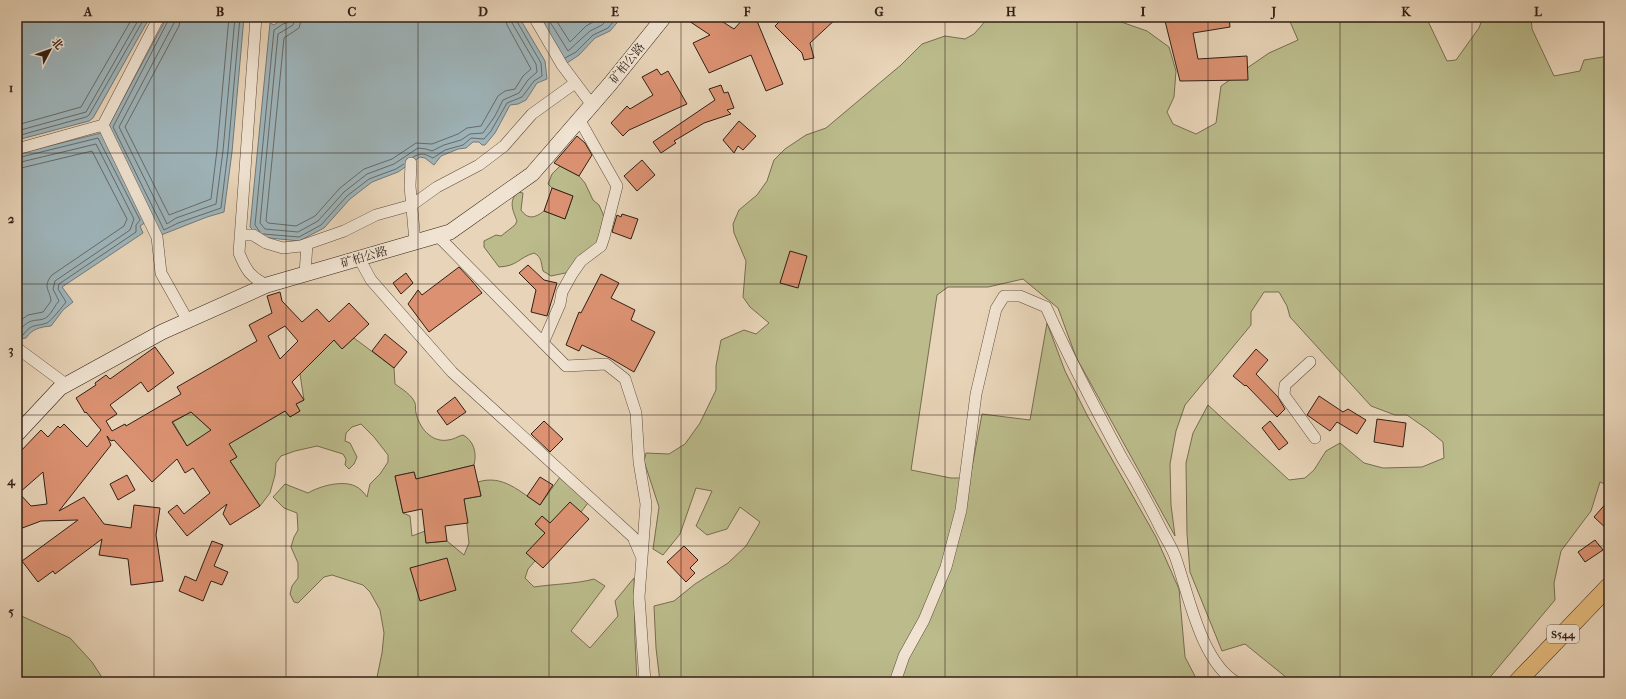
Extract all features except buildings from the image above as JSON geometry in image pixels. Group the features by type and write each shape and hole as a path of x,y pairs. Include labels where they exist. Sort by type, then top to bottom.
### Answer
{"main road":[{"name":"S544","path":"1517,682 1609,586"}],"street":[{"path":"17,149 103,125 159,17"},
{"path":"256,17 239,253 245,268 255,280 267,285"},
{"path":"534,17 562,65 592,105"},
{"name":"矿柏公路","path":"17,434 60,388 162,332 267,285 450,232 532,174 592,105 664,17"},
{"path":"240,235 254,235 266,243 282,248 307,244 344,231 376,215 412,205 437,187 479,165 504,146 532,114 575,83"},
{"path":"543,343 560,304 562,292 572,274 581,261 601,246 617,186 579,119"},
{"path":"103,125 157,237 161,273 188,321"},
{"path":"411,163 410,186 415,242"},
{"path":"437,235 566,366 606,364 625,379 636,413 639,462 646,504 640,597 646,682"},
{"path":"306,274 307,244"},
{"path":"359,258 370,280 452,372 633,538 642,559"},
{"path":"894,682 904,656 924,620 946,567 962,510 976,394 996,309 1004,296 1020,296 1046,306 1063,346 1098,414 1147,501 1176,557 1196,622 1212,656 1230,678 1236,682"},
{"path":"17,348 67,385"},
{"path":"1310,362 1285,385 1284,395 1315,438"}],"green space":[{"path":"989,17 1107,17 1147,31 1169,47 1176,71 1174,97 1167,112 1173,124 1196,134 1216,123 1221,86 1269,53 1298,40 1288,17 1426,17 1447,61 1456,60 1479,28 1483,17 1531,17 1532,29 1554,76 1580,71 1584,60 1609,56 1609,486 1600,482 1591,511 1561,551 1554,583 1555,600 1486,682 1292,682 1245,644 1222,651 1190,572 1187,534 1186,463 1193,433 1208,405 1289,480 1305,478 1314,470 1326,451 1340,443 1364,463 1383,468 1422,467 1444,458 1443,442 1427,429 1407,415 1395,415 1371,406 1290,317 1287,306 1279,292 1264,292 1251,312 1251,325 1185,405 1176,431 1170,464 1171,505 1175,536 1076,357 1058,308 1023,279 988,287 948,287 937,295 911,470 951,478 970,478 982,414 1030,420 1047,323 1065,371 1088,417 1156,537 1179,589 1185,657 1198,682 660,682 656,648 654,606 674,601 695,584 728,563 746,546 760,522 740,507 727,529 707,535 696,526 712,491 696,488 680,534 663,555 653,549 659,507 644,461 646,453 669,454 685,444 700,423 716,390 716,366 721,340 744,330 756,334 769,323 750,307 743,297 746,261 734,233 733,224 739,210 757,195 767,181 774,160 785,149 806,135 826,128 901,65 922,44 945,36 965,39 974,34"},
{"path":"560,166 579,176 585,183 593,200 599,205 603,214 606,229 604,237 572,274 565,273 551,276 543,271 540,258 534,253 510,265 499,267 484,247 484,241 496,235 501,236 515,225 517,221 512,202 518,192 523,193 521,210 529,217 538,215 544,211 565,219 573,196 552,188 548,184 552,174"},
{"path":"331,337 342,349 354,338 394,368 395,384 414,400 416,413 420,424 427,433 436,439 442,440 448,440 463,435 470,441 474,448 474,465 416,479 414,472 395,476 403,513 410,516 412,536 425,531 426,543 447,541 464,555 469,543 464,499 481,496 478,482 487,480 503,482 540,505 560,477 588,503 581,512 550,523 542,516 535,524 545,533 527,553 535,561 528,569 525,578 534,587 594,579 605,586 571,631 590,648 618,616 615,601 634,578 637,682 376,682 382,653 384,633 380,610 370,592 363,585 332,575 324,577 298,603 294,602 290,594 292,586 298,578 298,563 291,547 298,530 297,513 284,508 273,497 285,484 308,493 325,486 350,484 357,487 367,497 370,484 380,474 388,462 388,455 374,437 361,424 352,427 346,433 345,441 350,443 357,457 354,464 349,469 345,465 346,459 343,454 317,446 281,456 276,463 275,475 270,493 260,506 230,461 237,457 199,438 187,446 173,422 191,412 222,440 232,434 237,439 285,411 290,417 300,411 296,404 304,400 300,374 322,352 322,345"},
{"path":"17,614 70,638 92,662 105,682 17,682"}],"water":[{"path":"17,17 150,17 93,118 89,121 17,140"},
{"path":"167,17 244,17 232,152 224,212 161,235 108,127"},
{"path":"299,17 519,17 545,61 547,79 537,83 526,100 518,104 510,105 495,133 485,145 482,145 479,142 473,142 466,148 458,149 441,156 434,165 425,158 420,157 398,172 372,182 350,199 324,228 299,241 260,237 250,227 270,23 274,25 281,20"},
{"path":"537,17 622,17 610,31 595,38 579,55 564,65"},
{"path":"101,133 146,222 140,226 143,233 62,287 73,302 63,310 51,326 37,329 31,332 26,338 19,339 17,338 17,154"}]}
